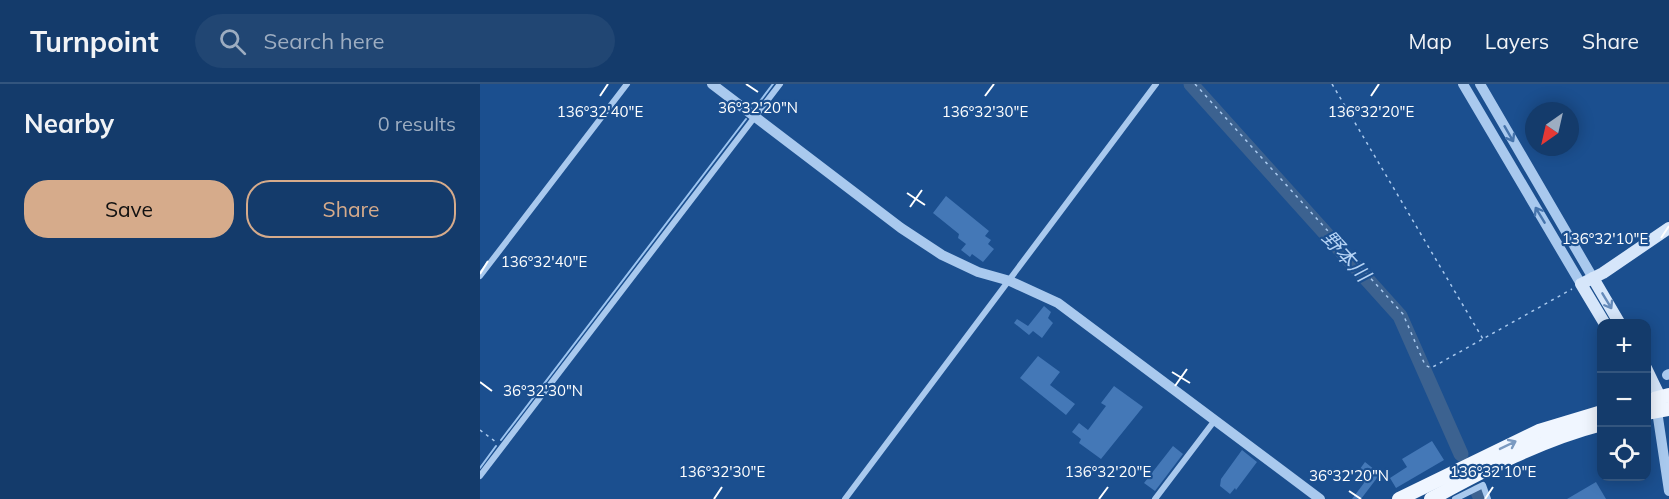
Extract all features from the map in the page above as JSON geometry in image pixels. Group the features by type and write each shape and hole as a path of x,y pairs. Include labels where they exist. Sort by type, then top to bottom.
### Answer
{"main road":[{"path":"1602,319 1581,284 1669,228"},
{"path":"1593,278 1617,319"},
{"path":"1648,373 1656,402"},
{"path":"1399,499 1539,431 1597,414"},
{"path":"1431,499 1515,454 1580,429 1597,425"}],"street":[{"path":"480,276 627,84"},
{"path":"712,84 901,228 942,255 978,272 1010,281 1058,303 1320,499"},
{"path":"480,476 780,84"},
{"path":"845,499 1155,87 1147,84"},
{"path":"1463,84 1581,284"},
{"path":"1480,84 1593,278"},
{"path":"1656,402 1669,491"},
{"path":"1155,499 1215,420"},
{"path":"1455,499 1483,485 1488,499"}],"path":[{"path":"1195,84 1403,314 1425,365 1431,368 1581,284"},
{"path":"1332,84 1484,340"},
{"path":"480,430 502,446"}],"building":[{"path":"946,196 989,231 985,236 991,240 988,244 994,249 983,262 972,254 970,257 961,250 966,244 958,238 959,234 933,213"},
{"path":"1044,306 1051,312 1048,318 1053,323 1042,338 1033,331 1029,335 1014,323 1017,319 1028,326"},
{"path":"1038,356 1060,372 1050,385 1075,404 1066,415 1020,378"},
{"path":"1114,386 1143,407 1101,459 1079,443 1081,439 1072,432 1079,423 1088,430 1106,406 1101,403"},
{"path":"1432,441 1444,460 1396,488 1390,478 1407,467 1402,459"},
{"path":"1173,446 1183,454 1155,491 1144,483"},
{"path":"1242,450 1257,462 1236,490 1235,488 1230,494 1220,486 1221,479"},
{"path":"1365,462 1380,474 1361,499 1352,499 1364,483 1357,478 1360,475 1357,473"},
{"path":"1596,482 1606,499 1567,499"}],"waterway":[{"path":"754,109 773,84"},
{"name":"野本川","path":"1191,84 1400,316 1461,454"},
{"path":"501,440 746,119"},
{"path":"480,468 496,446"},
{"name":"野本川","path":"1478,492 1481,499"}]}
